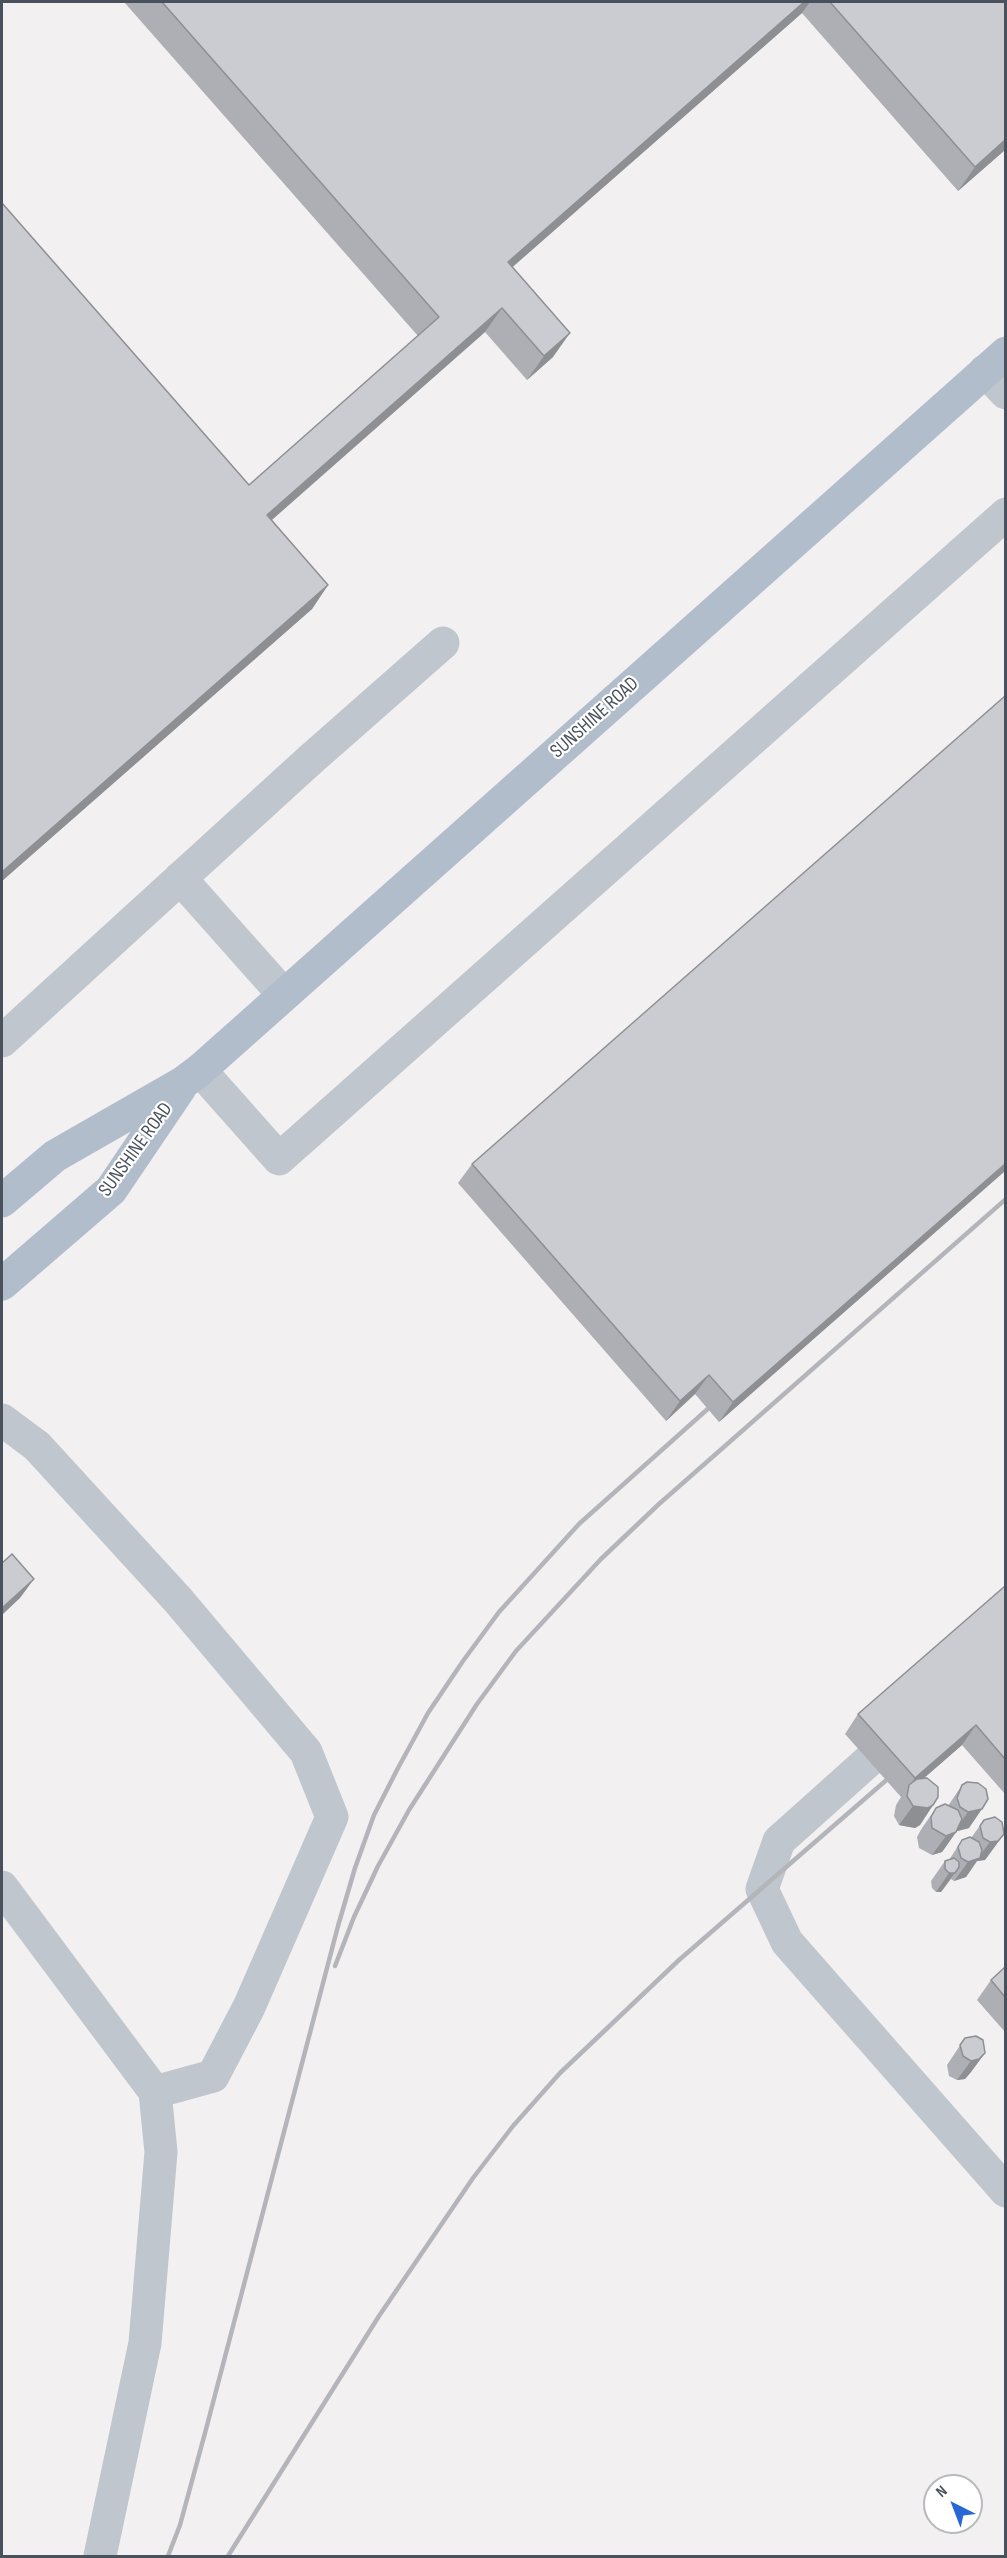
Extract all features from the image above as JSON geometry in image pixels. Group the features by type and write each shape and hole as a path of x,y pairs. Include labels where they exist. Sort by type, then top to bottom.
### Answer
{"main road":[{"name":"SUNSHINE ROAD","path":"2,1201 55,1156 192,1076 999,372"},
{"name":"SUNSHINE ROAD","path":"2,1284 111,1190 192,1076"}],"lane":[{"path":"192,1076 279,1159 1005,514"},
{"path":"2,1041 180,878 443,644"},
{"path":"180,878 284,995"},
{"path":"2,1420 37,1446 178,1600 306,1752 332,1817 249,2007 213,2076 154,2092"},
{"path":"927,1708 779,1841 762,1889 787,1942 1005,2191"},
{"path":"2,1887 154,2092 161,2152 145,2343 100,2556"}],"building":[{"path":"162,2 804,2 508,262 570,333 544,356 502,308 267,515 328,585 2,872 2,203 249,485 439,317"},
{"path":"830,2 1005,2 1005,140 975,167"},
{"path":"1005,696 1005,1164 733,1402 709,1375 680,1401 472,1164"},
{"path":"12,1554 34,1579 2,1608 2,1563"},
{"path":"1005,1586 1005,1759 976,1725 915,1778 858,1714"},
{"path":"927,1778 938,1787 938,1797 928,1808 913,1806 907,1796 909,1785 917,1779"},
{"path":"967,1782 978,1783 986,1789 988,1799 982,1809 968,1812 960,1807 957,1798 962,1785"},
{"path":"945,1804 958,1810 962,1819 956,1832 946,1836 932,1828 931,1817 936,1808"},
{"path":"995,1817 1002,1822 1004,1834 998,1841 990,1842 983,1838 980,1826 984,1820"},
{"path":"970,1837 979,1842 982,1850 980,1858 968,1862 961,1858 958,1847 962,1840"},
{"path":"954,1858 959,1862 959,1867 955,1873 949,1873 945,1869 945,1861"},
{"path":"1005,1967 1005,1997 991,1980"},
{"path":"976,2036 983,2040 985,2053 979,2059 971,2061 963,2056 960,2045 965,2038"}],"railway":[{"path":"335,1966 354,1917 378,1866 409,1810 477,1704 516,1651 601,1559 659,1504 1006,1199"},
{"path":"168,2556 180,2525 205,2433 338,1926 374,1815 428,1713 499,1612 579,1524 720,1398"},
{"path":"228,2556 379,2316 473,2178 513,2126 560,2073 679,1960 898,1770"}]}
